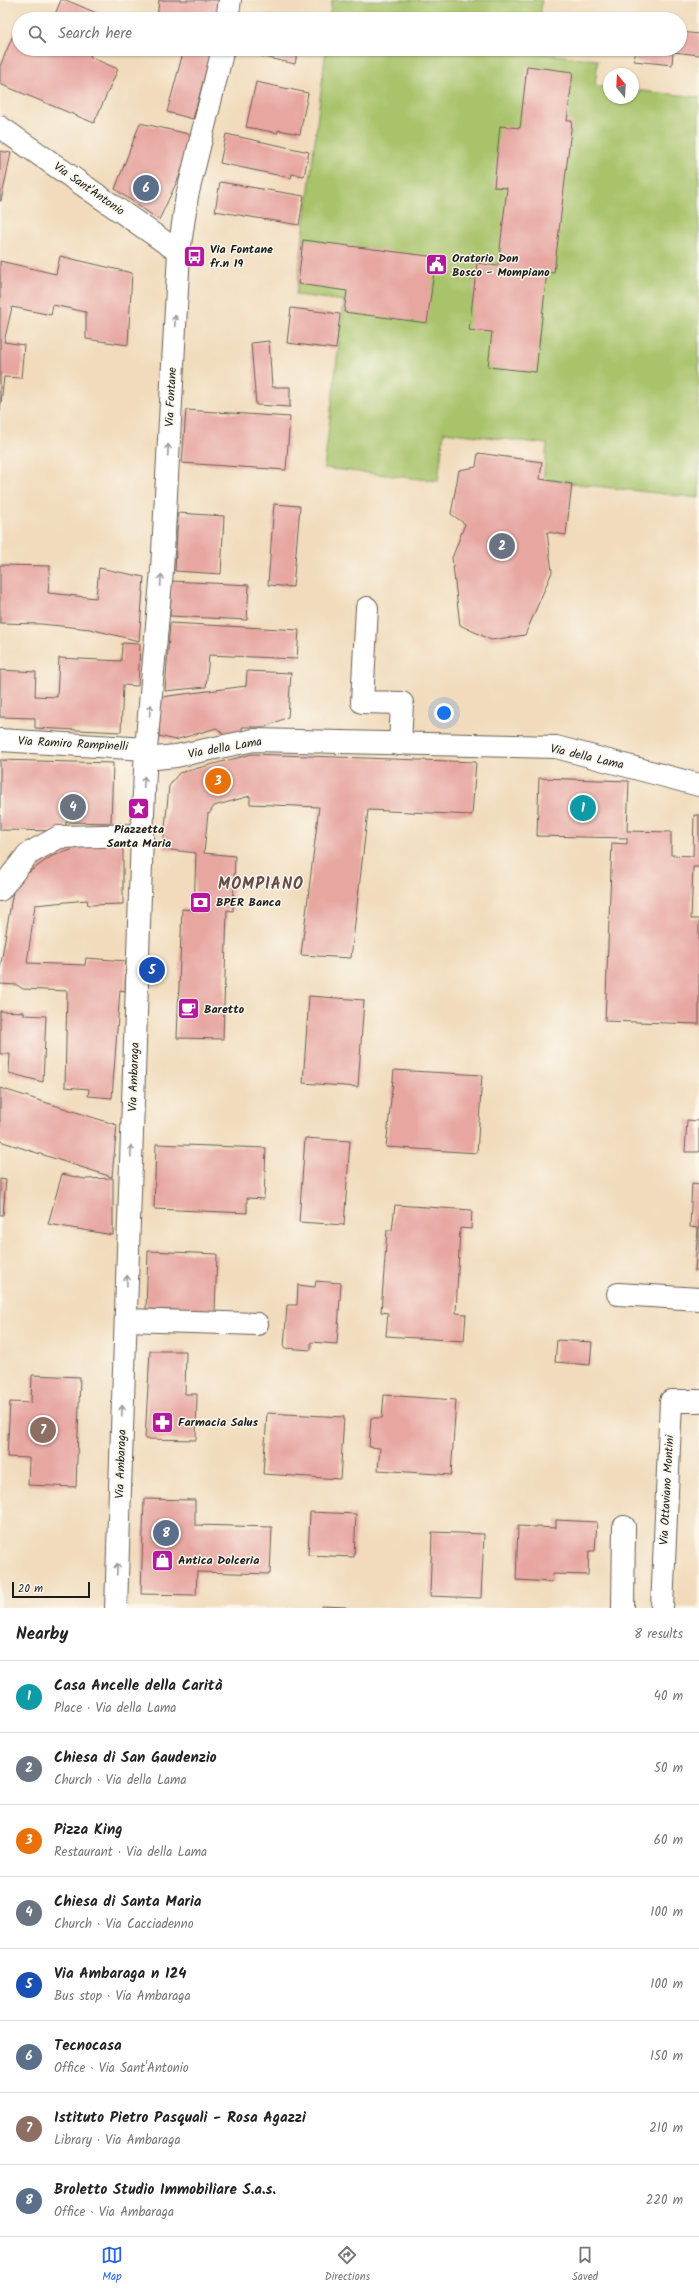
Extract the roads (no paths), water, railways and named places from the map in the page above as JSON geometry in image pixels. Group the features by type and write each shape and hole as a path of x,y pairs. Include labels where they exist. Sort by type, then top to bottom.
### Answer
{"street":[{"path":"229,12 230,0"},
{"name":"Via Fontane","path":"146,754 162,570 179,252 186,196 221,56"},
{"name":"Via Sant'Antonio","path":"0,127 179,252"},
{"path":"367,608 362,702 402,704 400,744"},
{"name":"Via Ramiro Rampinelli","path":"0,740 146,754"},
{"name":"Via della Lama","path":"146,754 176,756 254,740 556,747 699,785"},
{"path":"0,888 28,854 59,837 142,835 146,754"},
{"name":"Via Ambaraga","path":"116,1608 142,835"},
{"path":"618,1294 699,1299"},
{"path":"126,1320 257,1324"},
{"name":"Via Ottaviano Montini","path":"662,1608 659,1487 664,1400 699,1402"},
{"path":"623,1608 624,1527"}],"place":[{"name":"Tecnocasa","path":"146,188"},
{"name":"Via Fontane fr.n 19","path":"194,256"},
{"name":"Oratorio Don Bosco - Mompiano","path":"437,265"},
{"name":"Chiesa di San Gaudenzio","path":"502,546"},
{"name":"Pizza King","path":"218,781"},
{"name":"Chiesa di Santa Maria","path":"73,807"},
{"name":"Piazzetta Santa Maria","path":"139,808"},
{"name":"Casa Ancelle della Carità","path":"583,808"},
{"name":"BPER Banca","path":"200,902"},
{"name":"Via Ambaraga n 124","path":"152,970"},
{"name":"Baretto","path":"188,1009"},
{"name":"Farmacia Salus","path":"163,1422"},
{"name":"Istituto Pietro Pasquali - Rosa Agazzi","path":"43,1430"},
{"name":"Broletto Studio Immobiliare S.a.s.","path":"166,1533"},
{"name":"Antica Dolceria","path":"162,1560"}],"district":[{"name":"MOMPIANO","path":"261,884"}]}
